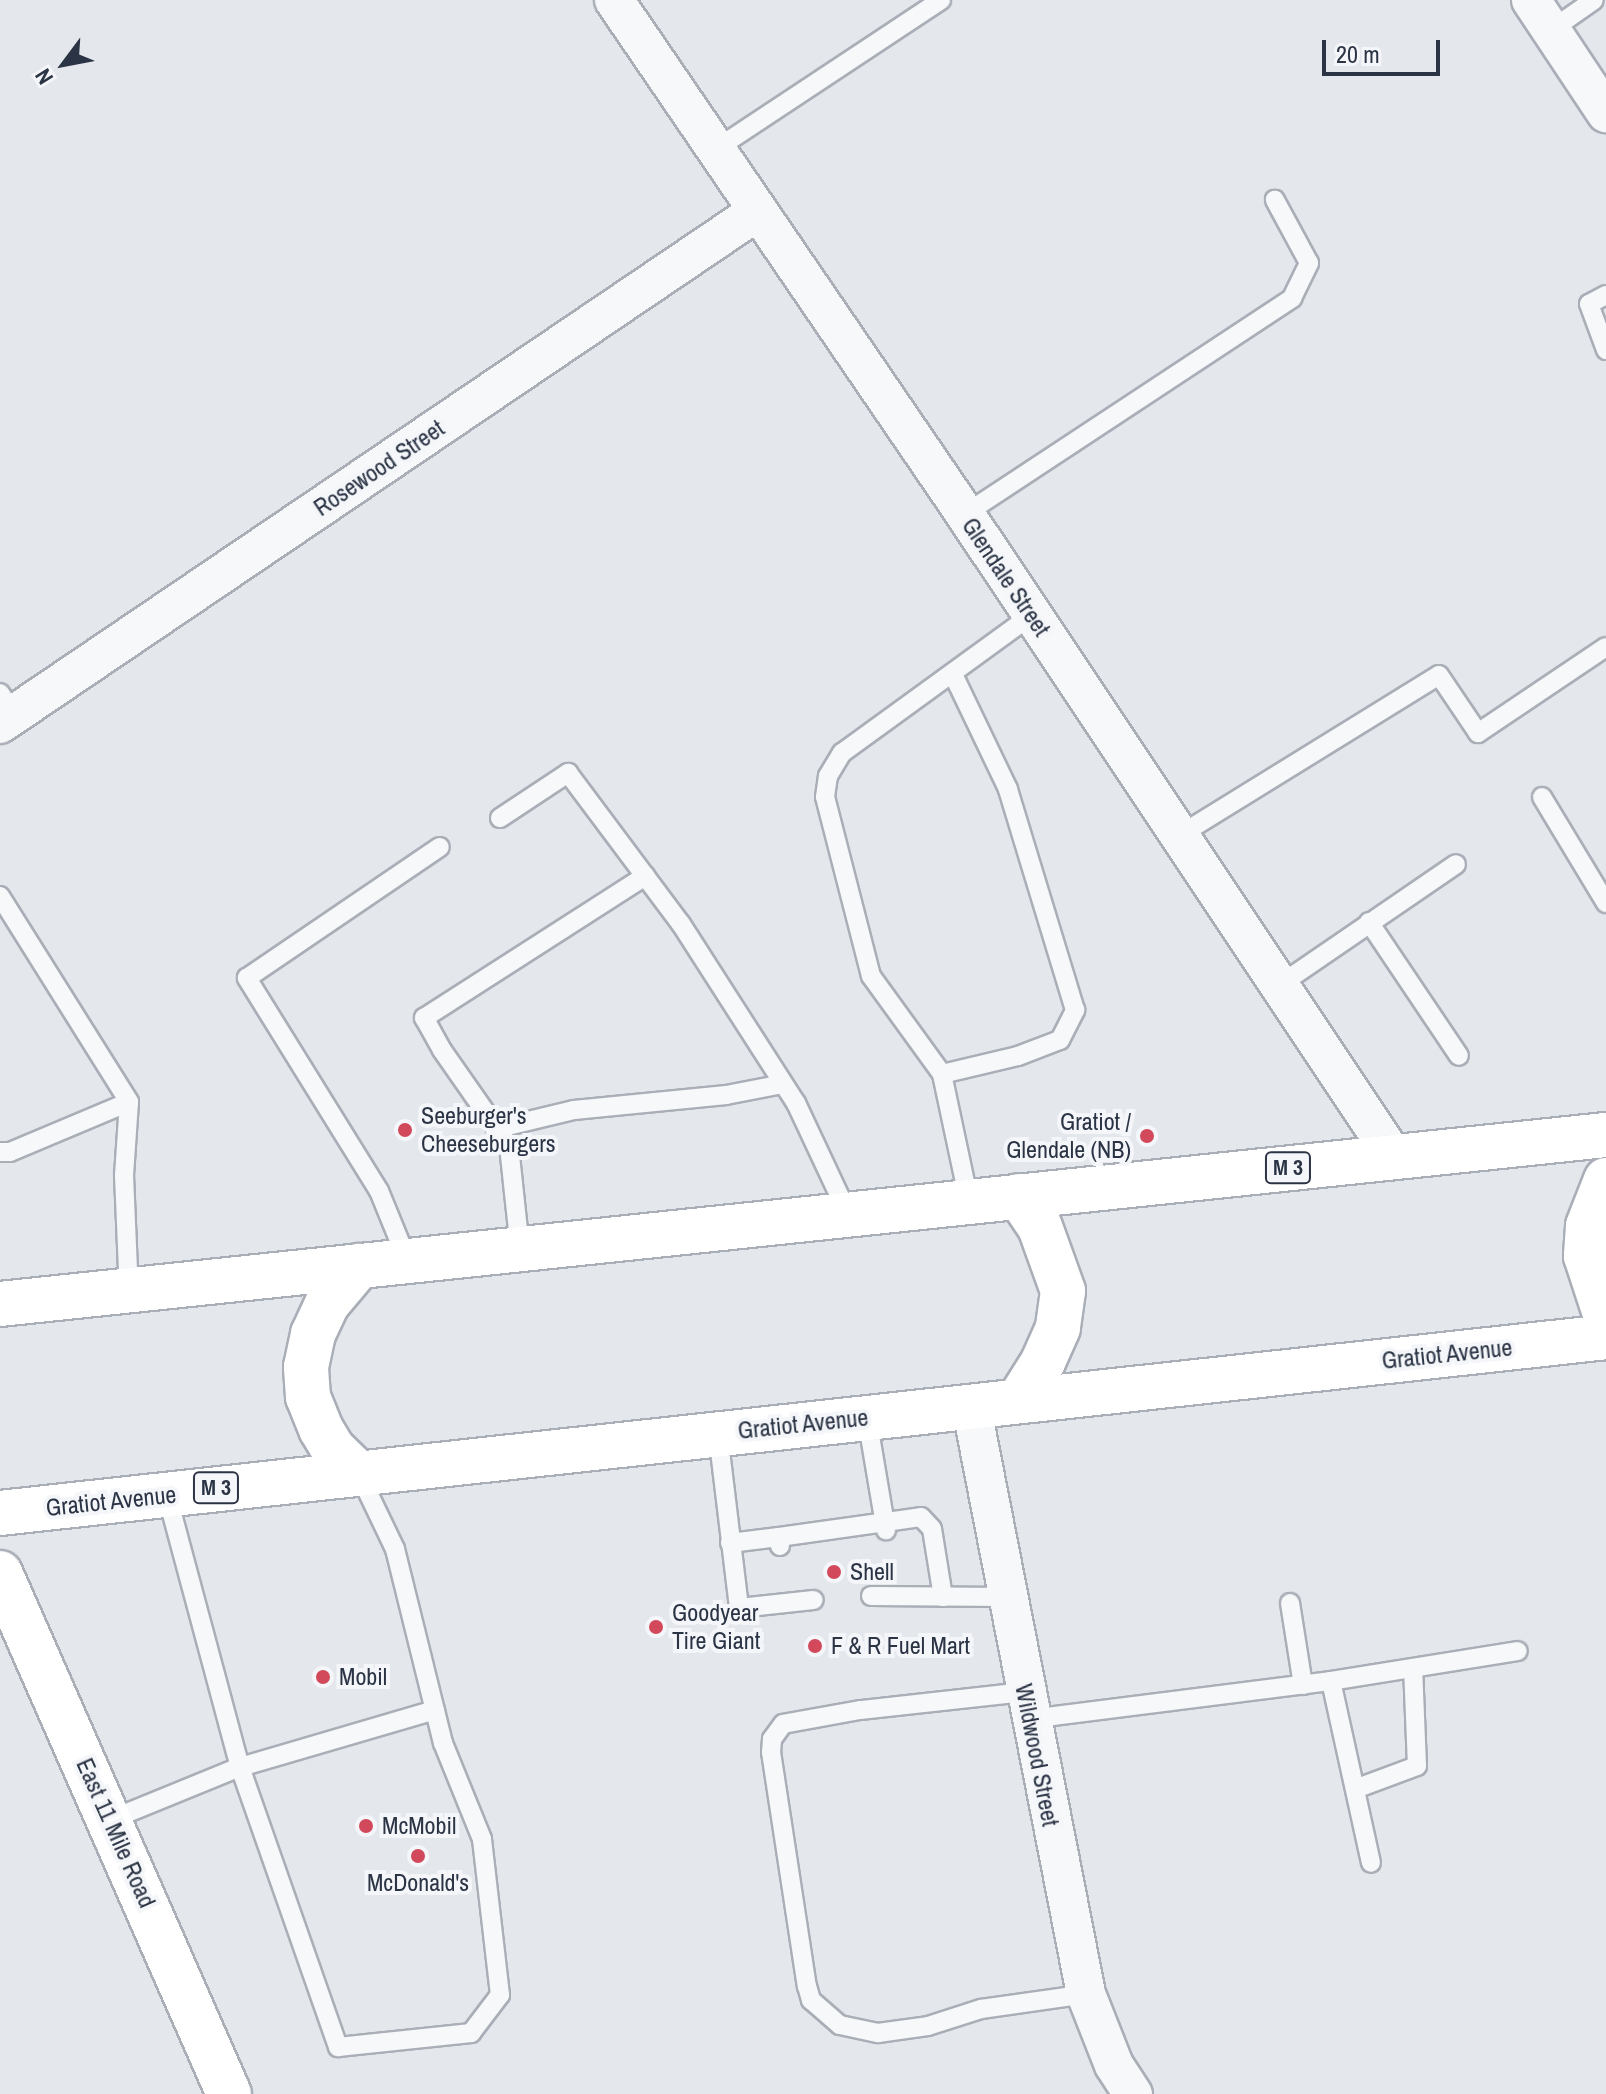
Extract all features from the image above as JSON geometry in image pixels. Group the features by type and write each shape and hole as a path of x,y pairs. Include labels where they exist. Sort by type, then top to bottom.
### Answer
{"main road":[{"name":"M 3","path":"0,1304 1606,1135"},
{"path":"1606,1180 1588,1226 1586,1256 1606,1317"},
{"path":"1019,1196 1040,1227 1063,1291 1058,1328 1043,1362 1019,1400"},
{"path":"359,1266 327,1304 313,1334 306,1367 308,1397 321,1429 333,1449 359,1474"},
{"name":"Gratiot Avenue","path":"0,1513 1606,1337"},
{"name":"East 11 Mile Road","path":"0,1573 229,2094"}],"street":[{"name":"Glendale Street","path":"614,0 965,514 1394,1157"},
{"path":"1541,15 1606,113"},
{"name":"Rosewood Street","path":"5,711 758,211"},
{"name":"Wildwood Street","path":"971,1405 1027,1706 1086,1994 1114,2065 1133,2094"}],"lane":[{"path":"716,149 941,0"},
{"path":"1541,15 1594,0"},
{"path":"965,514 1292,298 1309,263 1275,200"},
{"path":"1606,295 1589,304 1606,350"},
{"path":"969,1201 942,1074 871,976 825,797 828,776 842,753 1032,615"},
{"path":"1180,835 1439,675 1478,733 1606,647"},
{"path":"942,1074 1018,1056 1060,1040 1075,1010 1008,789 953,674"},
{"path":"500,818 568,773 681,924 796,1103 848,1214"},
{"path":"1542,797 1606,903"},
{"path":"408,1262 379,1191 247,978 440,847"},
{"path":"1281,984 1456,864"},
{"path":"520,1249 509,1146 442,1050 424,1018 645,876"},
{"path":"0,896 129,1102 124,1175 129,1292"},
{"path":"1369,922 1459,1056"},
{"path":"499,1128 574,1110 726,1095 783,1084"},
{"path":"0,1152 10,1152 129,1102"},
{"path":"867,1417 886,1527"},
{"path":"718,1434 739,1608 787,1599 814,1600"},
{"path":"167,1495 240,1767 338,2047 471,2033 500,1995 482,1839 443,1743 395,1549 359,1474"},
{"path":"730,1543 780,1543 886,1527 921,1517 932,1529 943,1597"},
{"path":"871,1596 897,1587 943,1597 1008,1597"},
{"path":"1290,1603 1303,1685"},
{"path":"1086,1994 981,2009 928,2026 878,2033 840,2025 811,2000 771,1752 772,1739 783,1724 860,1710 1027,1706 1303,1685 1518,1651"},
{"path":"1355,1789 1417,1766 1413,1668"},
{"path":"1331,1681 1371,1863"},
{"path":"110,1820 240,1767 435,1710"}],"place":[{"name":"Seeburger's Cheeseburgers","path":"405,1130"},
{"name":"Gratiot / Glendale (NB)","path":"1147,1136"},
{"name":"Shell","path":"834,1572"},
{"name":"Goodyear Tire Giant","path":"656,1627"},
{"name":"F & R Fuel Mart","path":"815,1646"},
{"name":"Mobil","path":"323,1677"},
{"name":"McMobil","path":"366,1826"},
{"name":"McDonald's","path":"418,1856"}]}
